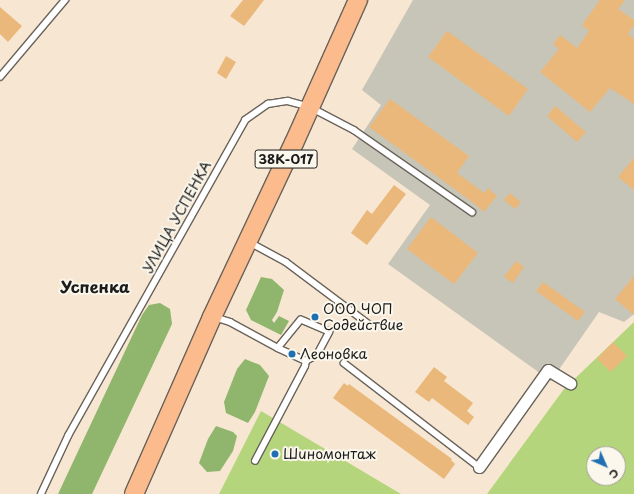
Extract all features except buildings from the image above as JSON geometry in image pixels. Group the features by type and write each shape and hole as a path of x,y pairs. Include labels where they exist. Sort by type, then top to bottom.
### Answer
{"main road":[{"name":"38К-017","path":"134,494 212,317 358,0"}],"street":[{"path":"479,467 548,370 570,383"}],"lane":[{"path":"0,77 65,0"},
{"name":"УЛИЦА УСПЕНКА","path":"41,494 68,436 246,120 268,104 288,101 310,107 354,130 472,212"},
{"path":"247,241 286,262 369,324"},
{"path":"212,317 230,322 278,348 306,361"},
{"path":"255,461 305,366 306,361 317,355 329,332 301,320 278,348"},
{"path":"344,363 479,467"}],"shaded area":[{"path":"413,0 634,0 634,314 624,322 599,312 551,381 388,264 430,205 352,149 381,105 362,90"}],"green space":[{"path":"261,277 272,279 284,290 277,312 272,320 274,323 279,316 289,321 281,335 251,320 246,310"},
{"path":"160,303 170,309 172,324 92,494 58,494 142,315 149,305"},
{"path":"634,322 634,494 487,494 564,389"},
{"path":"245,359 260,365 269,376 255,412 248,423 226,413 224,402 237,369"},
{"path":"261,411 401,494 219,494"},
{"path":"216,426 233,432 237,436 233,451 220,471 207,472 199,463 208,439"}],"place":[{"name":"ООО ЧОП Содействие","path":"315,317"},
{"name":"Леоновка","path":"292,354"},
{"name":"Шиномонтаж","path":"275,454"}],"district":[{"name":"Успенка","path":"95,286"}]}
